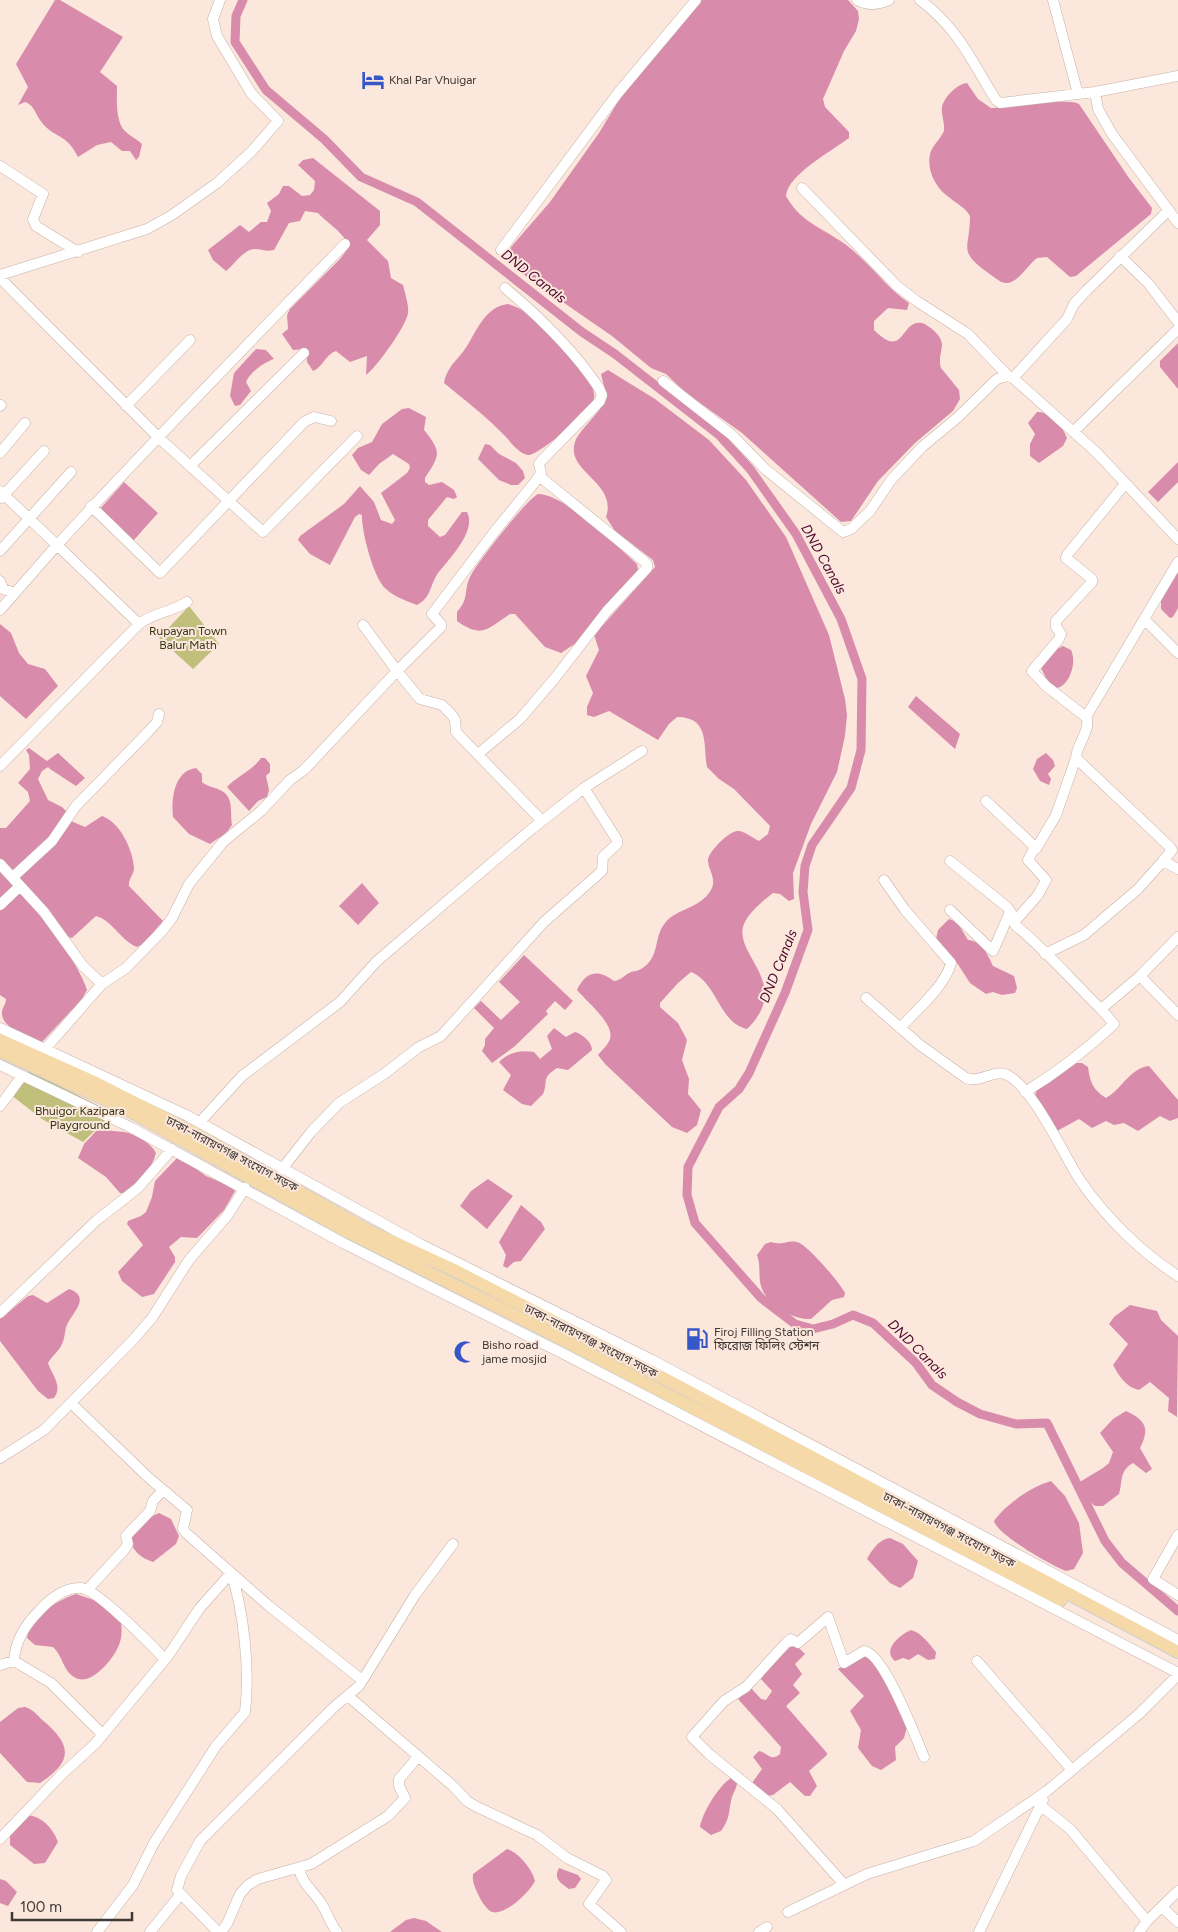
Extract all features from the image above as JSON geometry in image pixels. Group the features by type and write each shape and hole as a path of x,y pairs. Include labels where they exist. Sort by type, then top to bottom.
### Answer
{"main road":[{"name":"ঢাকা-নারায়ণগঞ্জ সংযোগ সড়ক","path":"0,1040 144,1107 277,1178 367,1230 418,1248 726,1406 922,1522 1178,1662"},
{"name":"ঢাকা-নারায়ণগঞ্জ সংযোগ সড়ক","path":"0,1051 126,1109 485,1307 721,1429 922,1522"},
{"name":"ঢাকা-নারায়ণগঞ্জ সংযোগ সড়ক","path":"954,1539 1178,1652"}],"street":[{"path":"220,0 213,19 217,36 251,93 278,122 222,178 172,214 147,229 0,276 126,406 263,532 357,436"},
{"path":"502,250 618,93 696,0"},
{"path":"857,0 866,5 876,5 888,0"},
{"path":"920,0 952,30 967,49 996,100 1007,103 1095,92 1178,76"},
{"path":"1053,0 1078,94"},
{"path":"1095,92 1098,109 1107,127 1178,223"},
{"path":"0,166 44,194 33,219 36,226 78,252"},
{"path":"802,188 897,286 968,334 1010,377 1096,452 1178,539"},
{"path":"663,381 732,435 764,469 843,532 852,528 870,511 891,480 922,447 957,418 997,379 1010,377 1068,319 1077,300 1169,210"},
{"path":"0,610 91,506 159,438 344,244"},
{"path":"1120,256 1148,283 1178,322"},
{"path":"46,1048 102,984 126,968 164,930 194,877 223,842 261,811 290,780 304,770 397,671 441,628 441,624 432,614 539,476 542,460 598,405 602,395 591,376 546,322 505,288"},
{"path":"1073,432 1178,329"},
{"path":"126,406 190,340"},
{"path":"190,466 304,353"},
{"path":"91,506 160,573 304,422 314,417 331,421"},
{"path":"0,453 25,423"},
{"path":"44,451 1,495 29,518 139,624"},
{"path":"0,551 71,472"},
{"path":"478,754 520,719 555,678 607,611 647,568 648,564 539,476"},
{"path":"950,910 992,951 1013,916 1046,885 1046,880 1028,860 1056,815 1076,758 1077,749 1088,725 1086,717 1046,686 1032,670 1061,634 1056,627 1056,621 1092,582 1092,579 1066,558 1067,555 1125,484"},
{"path":"1086,717 1178,562"},
{"path":"2,585 15,594"},
{"path":"0,766 139,624 148,617 173,610 187,602"},
{"path":"1145,620 1178,653"},
{"path":"363,625 420,700 442,705 452,714 455,720 456,732 542,821"},
{"path":"13,877 52,840 76,806 148,732 157,722 159,714"},
{"path":"200,1122 242,1076 340,1002 366,972 388,952 542,821 584,788 642,751"},
{"path":"1045,954 1084,935 1138,889 1175,848 1076,758"},
{"path":"282,1169 311,1132 339,1103 378,1078 419,1047 441,1036 544,922 602,871 603,857 617,844 617,840 584,788"},
{"path":"986,801 1036,849"},
{"path":"950,861 1007,907 1013,916 1015,925 1034,940 1045,954 1114,1024 1058,1071 1026,1092"},
{"path":"1163,861 1178,869"},
{"path":"0,864 54,924 60,938 82,966 102,984"},
{"path":"884,880 900,903 951,964 950,971 939,985 900,1028"},
{"path":"0,905 20,886"},
{"path":"1101,1009 1140,976 1178,937"},
{"path":"1140,976 1178,1015"},
{"path":"866,998 900,1028 966,1078 973,1081 1001,1073 1009,1075 1026,1092 1087,1190 1131,1238 1178,1276"},
{"path":"0,1028 200,1122 418,1248"},
{"path":"0,1065 172,1149 343,1242 485,1307"},
{"path":"0,1106 22,1076"},
{"path":"0,1313 97,1220 138,1188 172,1149"},
{"path":"0,1458 44,1430 72,1404 152,1318 179,1273 237,1203 245,1188"},
{"path":"72,1404 163,1490 187,1510 188,1514 183,1524 186,1533 269,1606 362,1680"},
{"path":"88,1589 128,1544 126,1536 150,1512 153,1501 163,1490"},
{"path":"922,1522 1178,1640"},
{"path":"788,1912 867,1874 974,1841 1047,1791 1139,1714 1178,1674 922,1522"},
{"path":"1178,1535 1153,1579 1178,1595"},
{"path":"418,1757 399,1779 399,1786 405,1798 399,1806 371,1828 343,1842 311,1864 299,1869 258,1879 248,1885 240,1894 227,1924 219,1932 180,1896 177,1890 178,1884 200,1841 362,1680 415,1596 453,1544"},
{"path":"0,1839 19,1817 103,1735 165,1659 199,1609 231,1572"},
{"path":"97,1932 133,1885 154,1843 216,1746 246,1712 242,1633 231,1572"},
{"path":"14,1662 15,1648 24,1630 50,1599 69,1590 80,1588 88,1589 165,1659"},
{"path":"841,1881 777,1809 709,1754 692,1737 724,1701 746,1687 786,1643 791,1639 798,1643 828,1617 844,1663 864,1651 868,1651 880,1666 895,1688 924,1757"},
{"path":"977,1661 1072,1770"},
{"path":"0,1665 14,1662 51,1683 103,1735"},
{"path":"348,1696 453,1786 467,1801 513,1826 537,1835 567,1858 603,1876 606,1880 589,1904 621,1932"},
{"path":"979,1932 1047,1791"},
{"path":"1040,1805 1070,1829 1147,1921"},
{"path":"299,1869 305,1883 322,1904 328,1920 337,1932"},
{"path":"1139,1932 1147,1921 1178,1892"},
{"path":"150,1932 180,1896"},
{"path":"1162,1907 1178,1922"}],"green space":[{"name":"Rupayan Town Balur Math","path":"189,606 219,644 193,669 159,638"},
{"name":"Bhuigor Kazipara Playground","path":"30,1071 113,1113 83,1142 42,1119 11,1095"}],"water":[{"path":"55,0 60,0 123,37 100,72 117,86 117,111 122,128 142,144 139,157 136,160 130,151 122,151 111,142 97,145 78,157 69,143 45,126 30,105 25,102 18,105 28,87 16,64"},
{"path":"700,0 848,0 858,11 859,19 856,31 844,51 823,99 825,107 849,132 849,138 802,171 794,179 786,196 800,214 850,248 909,303 907,310 888,308 874,321 874,330 891,341 901,337 915,323 922,323 938,335 942,344 941,368 959,390 960,399 953,411 915,443 878,481 851,521 841,522 742,433 686,393 666,374 651,368 612,336 528,278 513,265 509,254 511,247 550,202 599,133 628,85"},
{"path":"967,83 978,99 991,108 1051,102 1073,102 1079,104 1129,178 1152,208 1151,214 1076,276 1070,277 1047,257 1037,258 1012,282 1001,282 980,267 969,255 967,243 970,216 940,189 930,171 929,157 931,151 944,131 943,103 955,88"},
{"path":"313,158 380,211 380,225 367,240 388,261 391,278 403,285 407,299 408,313 402,327 371,371 366,375 367,356 350,362 336,351 329,355 313,371 307,362 306,349 293,350 282,334 288,329 287,315 290,309 340,259 349,247 344,237 318,213 305,211 300,221 289,223 274,250 250,250 242,255 226,271 213,260 208,250 240,225 249,232 261,222 267,222 271,211 267,203 279,194 283,186 289,186 302,196 310,195 314,190 315,181 298,165 303,160"},
{"path":"508,304 531,316 553,337 589,381 594,394 591,405 575,422 553,441 528,455 519,451 477,410 444,383 450,367 464,351 483,320 494,309"},
{"path":"1178,343 1178,389 1160,367 1160,361"},
{"path":"256,349 266,350 274,359 251,374 246,382 251,391 240,405 235,406 230,396 234,373"},
{"path":"608,370 655,399 709,440 746,480 786,537 829,635 845,699 847,715 845,736 837,772 811,824 793,873 794,899 789,901 780,894 773,893 753,911 744,924 743,936 746,947 764,984 765,998 760,1013 747,1029 738,1025 730,1019 707,984 691,972 660,1003 660,1007 678,1023 687,1040 682,1060 689,1079 688,1094 701,1110 697,1125 687,1133 672,1127 605,1064 598,1055 609,1041 610,1033 599,1013 577,990 584,979 593,974 603,975 614,981 631,972 640,970 651,959 659,934 665,923 676,914 701,901 711,890 713,879 708,861 715,847 735,831 744,833 759,841 768,834 770,826 734,789 719,779 707,767 703,734 695,722 688,718 677,717 669,724 658,740 609,711 594,717 587,715 587,707 593,693 586,676 599,650 594,635 655,567 653,560 615,531 606,517 608,505 605,495 577,461 574,452 577,437 600,410 607,398 601,374"},
{"path":"409,408 426,417 424,430 436,449 436,459 425,478 425,482 429,485 442,482 454,490 457,497 454,499 447,497 428,520 428,526 440,537 445,535 462,512 467,512 469,520 465,536 455,553 438,573 425,599 417,605 393,594 381,584 369,554 362,515 359,514 355,517 330,565 310,554 298,540 300,536 344,504 360,486 374,502 381,520 392,524 395,520 381,493 407,473 410,468 409,464 393,454 379,464 369,475 361,470 352,455 358,448 372,442 382,424 402,409"},
{"path":"1037,412 1042,412 1052,417 1063,429 1067,438 1063,446 1039,463 1030,456 1030,444 1035,434 1028,423"},
{"path":"485,444 490,445 499,454 516,463 523,471 525,478 518,485 511,485 499,480 478,459"},
{"path":"1178,462 1178,482 1158,502 1148,492"},
{"path":"124,482 158,513 133,541 99,510"},
{"path":"538,494 549,496 576,511 637,564 638,570 576,643 561,653 545,647 515,614 510,614 490,628 479,631 473,630 457,621 457,612 464,602 468,582 474,570 513,519"},
{"path":"1178,569 1178,608 1173,617 1170,618 1161,609 1161,600"},
{"path":"0,624 11,633 19,653 28,664 45,669 58,686 26,719 0,696"},
{"path":"1063,646 1071,650 1073,667 1066,682 1057,688 1048,682 1041,668 1057,649"},
{"path":"916,696 960,734 955,749 908,707"},
{"path":"29,748 47,761 58,753 85,778 76,786 48,767 42,771 38,779 48,800 62,807 67,812 56,833 15,872 0,861 0,828 6,828 30,801 28,792 18,783 30,769 29,755 26,750"},
{"path":"1046,753 1053,760 1055,766 1048,774 1051,779 1049,785 1040,781 1033,769 1037,759"},
{"path":"261,758 265,758 270,764 270,772 266,776 269,790 267,797 258,801 249,811 227,787 254,766"},
{"path":"196,768 202,774 202,782 226,794 231,806 232,825 226,833 210,844 189,834 173,817 174,794 179,780 183,774"},
{"path":"102,816 109,819 120,830 128,845 134,868 129,886 163,921 143,944 137,947 126,940 102,918 96,916 72,938 68,937 17,877 71,821 85,827"},
{"path":"0,869 14,885 0,901"},
{"path":"362,883 379,903 358,925 339,906"},
{"path":"19,893 36,909 58,937 77,968 87,990 82,999 42,1042 10,1027 3,1017 2,1011 6,999 0,995 0,910"},
{"path":"949,919 957,922 968,940 981,946 987,953 993,966 1014,976 1017,988 1015,993 1002,995 993,992 986,994 970,983 957,963 936,939 938,930"},
{"path":"524,955 573,1001 565,1010 555,1001 546,1011 548,1014 515,1046 492,1063 482,1051 485,1039 494,1028 474,1008 481,1001 501,1020 520,1002 499,982"},
{"path":"554,1028 566,1037 575,1032 581,1035 588,1041 592,1050 568,1070 557,1068 548,1075 543,1094 531,1106 522,1104 503,1090 511,1075 499,1062 511,1054 524,1051 534,1052 540,1059 552,1049 547,1036"},
{"path":"1076,1063 1082,1063 1088,1067 1093,1084 1106,1098 1136,1071 1149,1066 1178,1100 1178,1118 1170,1121 1160,1116 1138,1131 1124,1123 1114,1125 1106,1121 1092,1128 1079,1119 1057,1131 1035,1095 1037,1090"},
{"path":"105,1128 138,1137 147,1142 156,1153 148,1170 124,1193 120,1193 106,1177 78,1158 84,1144 98,1129"},
{"path":"177,1158 181,1158 206,1176 232,1187 235,1191 224,1210 197,1238 181,1237 169,1247 175,1257 175,1262 154,1294 142,1297 122,1281 118,1272 143,1245 127,1224 128,1221 146,1212 152,1197 155,1181"},
{"path":"488,1179 513,1196 487,1229 460,1206 471,1191"},
{"path":"521,1205 541,1222 545,1229 521,1261 514,1262 507,1268 503,1266 506,1255 499,1242"},
{"path":"771,1242 797,1242 802,1244 837,1281 845,1293 844,1297 832,1300 811,1319 796,1317 774,1305 768,1299 761,1286 757,1255 765,1244"},
{"path":"69,1289 79,1296 80,1300 67,1324 61,1347 48,1363 56,1380 57,1389 54,1398 48,1399 38,1391 0,1341 0,1319 28,1296 33,1295 47,1303"},
{"path":"1130,1305 1157,1311 1161,1320 1178,1336 1177,1417 1168,1411 1169,1398 1150,1382 1139,1390 1134,1389 1123,1380 1113,1365 1128,1344 1109,1324 1114,1317"},
{"path":"1126,1411 1138,1418 1144,1426 1145,1435 1140,1448 1152,1469 1146,1473 1133,1463 1123,1473 1119,1494 1103,1506 1095,1506 1088,1500 1078,1483 1109,1463 1113,1452 1100,1433 1113,1419"},
{"path":"1051,1481 1065,1496 1079,1523 1083,1553 1074,1569 1066,1571 1049,1563 1014,1541 994,1521 1005,1508 1019,1497 1035,1487"},
{"path":"159,1513 171,1519 179,1536 176,1544 153,1562 138,1553 133,1547 130,1538 148,1518"},
{"path":"890,1538 903,1544 918,1561 913,1578 900,1588 890,1583 867,1559 879,1543"},
{"path":"76,1594 97,1601 121,1622 120,1642 112,1657 95,1675 82,1679 76,1678 68,1672 53,1647 35,1645 27,1638 29,1630 39,1616 61,1600"},
{"path":"911,1630 928,1642 936,1652 935,1659 928,1660 918,1654 909,1660 903,1658 895,1661 891,1657 891,1647 902,1635"},
{"path":"797,1646 805,1654 795,1664 802,1674 793,1685 800,1693 786,1706 827,1755 809,1771 817,1786 810,1796 805,1796 790,1782 773,1795 767,1796 752,1783 762,1769 753,1757 759,1751 772,1757 777,1756 780,1754 781,1747 738,1699 751,1688 761,1699 766,1700 772,1691 760,1678 790,1647"},
{"path":"865,1652 889,1683 907,1727 904,1738 895,1747 896,1760 881,1770 872,1766 858,1748 861,1730 850,1711 864,1696 838,1669"},
{"path":"25,1707 34,1712 55,1732 64,1748 65,1755 58,1769 40,1783 27,1782 0,1753 0,1722 18,1708"},
{"path":"733,1777 737,1784 726,1822 721,1831 711,1835 700,1827 701,1821 717,1792"},
{"path":"27,1815 42,1820 53,1832 58,1842 45,1863 34,1864 10,1845 10,1831"},
{"path":"507,1849 524,1862 535,1881 522,1897 508,1908 495,1912 490,1911 481,1900 474,1885 473,1874"},
{"path":"559,1868 578,1875 581,1879 575,1888 569,1889 557,1878"},
{"path":"0,1879 6,1881 17,1892 8,1906 0,1903"},
{"path":"414,1918 426,1921 442,1932 390,1932 406,1920"}],"waterway":[{"name":"DND Canals","path":"243,0 236,16 235,42 266,90 324,139 361,177 417,202 582,332 615,354 719,435 750,469 796,534 841,619 862,679 861,750 851,788 812,845 805,866 803,892 808,930 785,993 749,1073 739,1089 719,1107 688,1167 687,1195 695,1223 761,1298 795,1324 813,1329 833,1324 853,1315 873,1323 916,1363 932,1385 957,1402 980,1414 1016,1424 1047,1423 1105,1541 1122,1563 1178,1611"}],"place":[{"name":"Khal Par Vhuigar","path":"373,80"},
{"name":"Firoj Filling Station ফিরোজ ফিলিং স্টেশন","path":"697,1339"},
{"name":"Bisho road jame mosjid","path":"465,1352"}]}
